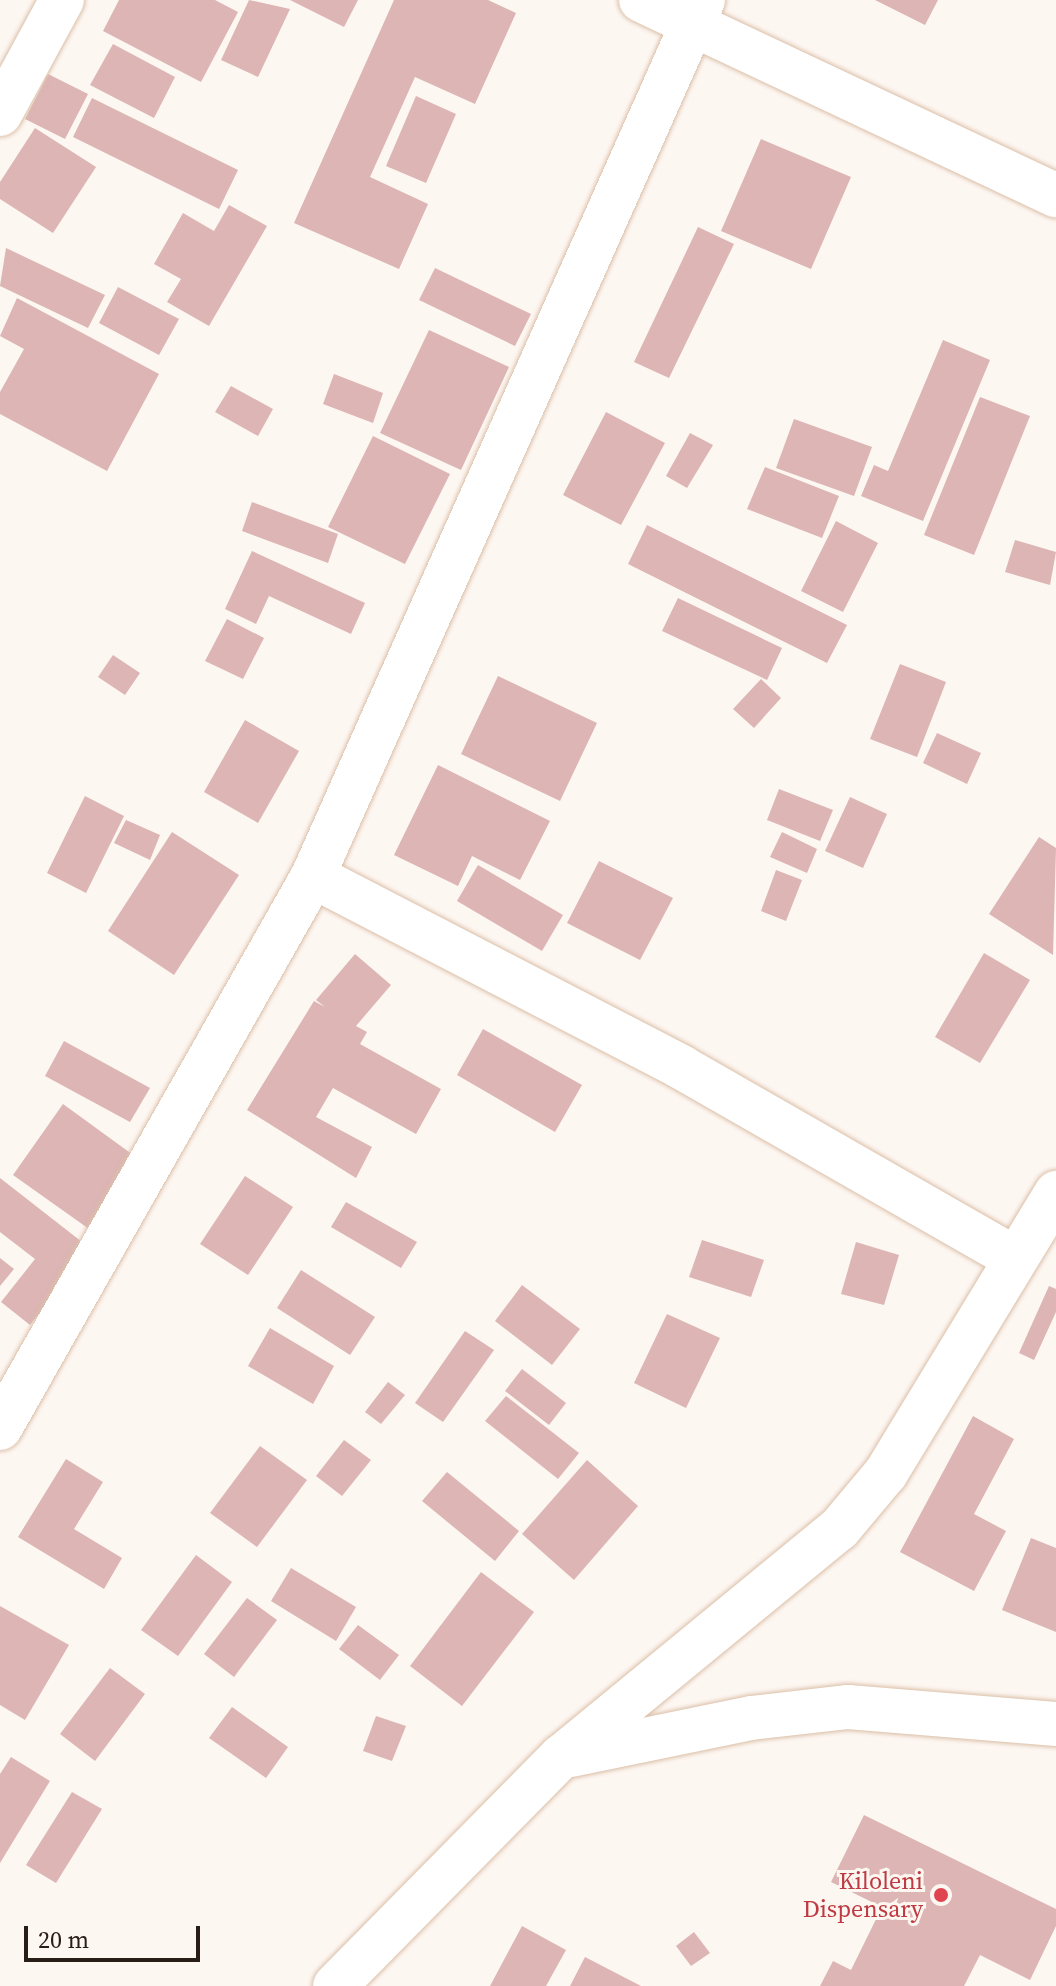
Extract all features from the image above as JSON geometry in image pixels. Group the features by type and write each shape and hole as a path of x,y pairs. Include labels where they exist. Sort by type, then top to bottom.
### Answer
{"street":[{"path":"0,114 62,0"},
{"path":"641,0 698,12 1056,195"},
{"path":"0,1428 313,876 698,12"},
{"path":"313,876 681,1067 1015,1258"},
{"path":"335,1986 561,1757 839,1529 886,1473 1056,1193"},
{"path":"561,1757 751,1718 848,1707 1056,1724"}],"building":[{"path":"119,0 215,0 238,12 201,82 103,31"},
{"path":"249,0 290,9 258,77 221,60"},
{"path":"290,0 358,0 344,27"},
{"path":"394,0 488,0 516,13 475,104 415,77 370,177 428,204 399,269 294,223"},
{"path":"875,0 938,0 925,25"},
{"path":"113,44 175,77 154,118 90,85"},
{"path":"48,74 88,94 65,139 25,119"},
{"path":"416,96 456,114 426,183 386,166"},
{"path":"92,98 238,170 219,209 73,137"},
{"path":"35,128 96,167 53,233 0,199 0,182"},
{"path":"761,139 851,177 811,269 721,231"},
{"path":"229,205 267,226 209,326 167,302 181,279 154,264 183,213 214,231"},
{"path":"698,227 734,244 669,378 634,362"},
{"path":"6,248 105,295 88,328 0,286"},
{"path":"435,268 531,314 515,346 419,300"},
{"path":"118,287 179,319 159,355 99,323"},
{"path":"17,298 159,374 107,471 0,414 0,392 24,349 0,336"},
{"path":"429,330 509,367 461,470 380,433"},
{"path":"943,340 990,360 923,521 861,496 874,465 888,471"},
{"path":"334,374 383,393 373,423 323,404"},
{"path":"231,386 273,409 258,436 215,412"},
{"path":"980,397 1030,416 974,555 924,535"},
{"path":"606,412 665,443 621,525 563,495"},
{"path":"794,419 872,447 854,496 776,468"},
{"path":"690,433 713,445 687,488 666,476"},
{"path":"373,436 450,474 405,564 328,527"},
{"path":"765,467 839,496 822,538 747,509"},
{"path":"252,502 338,534 328,563 242,531"},
{"path":"836,521 878,543 843,612 801,591"},
{"path":"647,525 847,625 827,663 628,564"},
{"path":"1015,540 1056,552 1050,585 1005,572"},
{"path":"252,551 365,603 351,634 269,596 256,624 225,609"},
{"path":"678,598 782,648 767,680 662,631"},
{"path":"227,619 264,638 243,679 205,661"},
{"path":"113,655 140,673 125,695 98,677"},
{"path":"900,664 946,682 917,757 870,739"},
{"path":"498,676 597,723 560,801 461,754"},
{"path":"761,679 781,698 754,728 733,709"},
{"path":"245,720 299,751 258,823 204,792"},
{"path":"937,733 981,753 967,784 923,763"},
{"path":"438,765 550,821 520,880 472,856 458,886 394,855"},
{"path":"779,789 833,810 820,841 767,820"},
{"path":"85,796 124,816 86,893 47,873"},
{"path":"850,797 887,814 863,868 825,851"},
{"path":"126,820 160,835 150,860 114,843"},
{"path":"172,832 239,875 174,975 108,931"},
{"path":"782,832 817,849 807,873 770,857"},
{"path":"1039,837 1056,848 1053,955 989,914"},
{"path":"599,861 673,898 640,960 567,923"},
{"path":"478,865 563,915 542,951 457,901"},
{"path":"776,870 802,880 786,921 761,911"},
{"path":"984,953 1030,980 980,1063 935,1037"},
{"path":"355,954 391,985 356,1026 367,1032 360,1044 441,1089 416,1134 333,1088 316,1117 372,1147 356,1178 247,1110 314,1001 325,1007 316,1000"},
{"path":"483,1029 582,1085 555,1132 457,1075"},
{"path":"64,1041 150,1088 130,1122 45,1076"},
{"path":"63,1104 140,1160 89,1229 13,1175"},
{"path":"245,1176 293,1207 248,1275 200,1244"},
{"path":"0,1178 91,1249 30,1325 1,1302 35,1259 0,1232"},
{"path":"346,1202 417,1242 401,1268 331,1227"},
{"path":"702,1240 764,1260 751,1297 689,1277"},
{"path":"856,1242 899,1255 884,1305 841,1294"},
{"path":"0,1258 14,1269 0,1286"},
{"path":"301,1270 375,1317 350,1355 277,1308"},
{"path":"522,1285 580,1329 552,1365 495,1321"},
{"path":"1049,1286 1056,1289 1056,1312 1034,1360 1019,1353"},
{"path":"667,1314 720,1338 686,1408 634,1383"},
{"path":"270,1328 334,1366 313,1404 248,1366"},
{"path":"465,1331 494,1350 443,1422 415,1403"},
{"path":"522,1369 566,1403 549,1425 505,1391"},
{"path":"388,1382 405,1395 381,1424 365,1412"},
{"path":"506,1396 579,1453 558,1479 485,1421"},
{"path":"973,1416 1014,1439 974,1514 1006,1531 974,1591 900,1552"},
{"path":"344,1440 371,1460 342,1496 316,1476"},
{"path":"260,1446 307,1480 257,1547 210,1513"},
{"path":"66,1459 103,1482 74,1529 122,1558 104,1589 18,1537"},
{"path":"587,1460 638,1506 574,1580 522,1534"},
{"path":"447,1472 519,1531 495,1561 422,1501"},
{"path":"1031,1538 1056,1548 1056,1632 1002,1610"},
{"path":"196,1555 232,1582 178,1656 141,1630"},
{"path":"291,1568 356,1607 336,1641 271,1601"},
{"path":"481,1572 534,1612 462,1706 410,1666"},
{"path":"247,1598 277,1620 234,1677 204,1654"},
{"path":"0,1606 69,1645 25,1720 0,1705"},
{"path":"358,1625 399,1655 380,1680 339,1649"},
{"path":"110,1668 145,1694 95,1761 60,1734"},
{"path":"232,1707 288,1747 266,1778 209,1738"},
{"path":"376,1716 406,1726 392,1761 363,1751"},
{"path":"11,1757 50,1781 0,1863 0,1774"},
{"path":"72,1792 102,1809 56,1883 26,1865"},
{"name":"Kiloleni Dispensary","path":"864,1815 1056,1909 1056,1926 1030,1980 980,1955 964,1986 820,1986 833,1961 851,1970 882,1907 831,1882"},
{"path":"522,1926 566,1950 546,1986 490,1986"},
{"path":"694,1932 710,1953 691,1966 676,1946"},
{"path":"585,1957 641,1986 570,1986"}],"place":[{"name":"Kiloleni Dispensary","path":"941,1895"}]}
